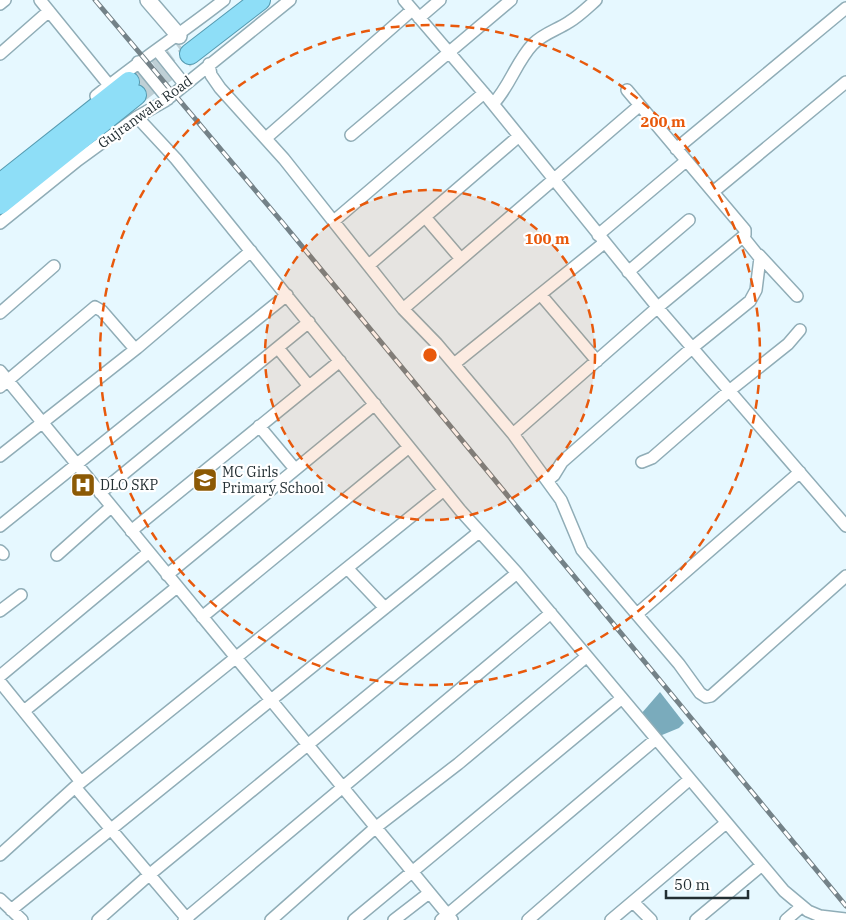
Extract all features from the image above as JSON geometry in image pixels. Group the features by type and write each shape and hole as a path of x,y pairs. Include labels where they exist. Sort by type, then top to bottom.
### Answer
{"highway":[{"name":"Gujranwala Road","path":"183,45 238,0"},
{"name":"Gujranwala Road","path":"183,45 260,0"},
{"name":"Gujranwala Road","path":"0,184 132,88 0,204"}],"street":[{"path":"0,4 5,0"},
{"path":"40,0 109,85"},
{"path":"148,0 183,45"},
{"name":"Gujranwala Road","path":"0,175 138,62 156,50 183,45 224,0"},
{"name":"Gujranwala Road","path":"0,223 78,160 136,117 168,99 290,0"},
{"path":"404,0 484,93 628,272 846,526"},
{"path":"266,138 416,14 440,0"},
{"path":"350,135 512,0"},
{"path":"492,104 506,89 520,60 534,43 543,35 571,21 596,0"},
{"path":"676,149 845,10"},
{"path":"0,54 49,11"},
{"path":"156,50 185,85"},
{"path":"138,62 168,99"},
{"path":"209,64 211,75 220,88 266,138 335,220 403,309 428,334 513,434 561,500 582,550 637,614 700,693 706,697 711,696 846,576"},
{"path":"713,192 846,82"},
{"path":"513,434 658,307 744,238 745,230 638,106 627,90"},
{"path":"335,220 484,93"},
{"path":"403,309 638,106"},
{"path":"136,117 176,159 444,490 551,613 784,892 801,907 820,916 846,919"},
{"path":"369,265 519,136"},
{"path":"454,364 541,295 686,161"},
{"path":"425,216 461,258"},
{"path":"628,272 690,220"},
{"path":"744,238 797,296"},
{"path":"0,456 135,349 251,251"},
{"path":"548,480 562,462 692,348 753,298 760,255"},
{"path":"0,313 54,266"},
{"path":"0,526 286,295"},
{"path":"541,295 597,361"},
{"path":"135,349 102,311 95,307 2,380 42,422 429,893 447,918 656,739"},
{"path":"100,493 309,322"},
{"path":"642,462 652,458 729,391 788,344 800,330"},
{"path":"278,348 308,385"},
{"path":"131,531 308,385 340,361"},
{"path":"167,575 374,404"},
{"path":"259,426 295,470"},
{"path":"202,617 410,447"},
{"path":"637,614 800,472"},
{"path":"0,855 78,785 444,490"},
{"path":"57,555 112,507"},
{"path":"11,910 479,532"},
{"path":"0,676 149,552"},
{"path":"347,568 385,608"},
{"path":"98,920 149,875 517,573"},
{"path":"24,711 177,587"},
{"path":"0,611 21,595"},
{"path":"0,682 24,711 110,830 186,919 551,613"},
{"path":"271,920 375,828 458,764 586,657"},
{"path":"354,920 622,698"},
{"path":"528,920 690,779"},
{"path":"611,920 726,823"},
{"path":"696,920 762,865"},
{"path":"394,920 429,893"},
{"path":"0,899 22,920"},
{"path":"633,902 651,920"},
{"path":"786,920 801,907"}],"water":[{"path":"660,692 684,723 679,728 662,735 659,735 641,714"}],"tunnel":[{"path":"129,82 180,45"},
{"path":"136,95 190,54"}],"railway":[{"path":"95,0 282,222 846,906"}],"place":[{"name":"MC Girls Primary School","path":"205,480"},
{"name":"DLO SKP","path":"83,485"}]}
